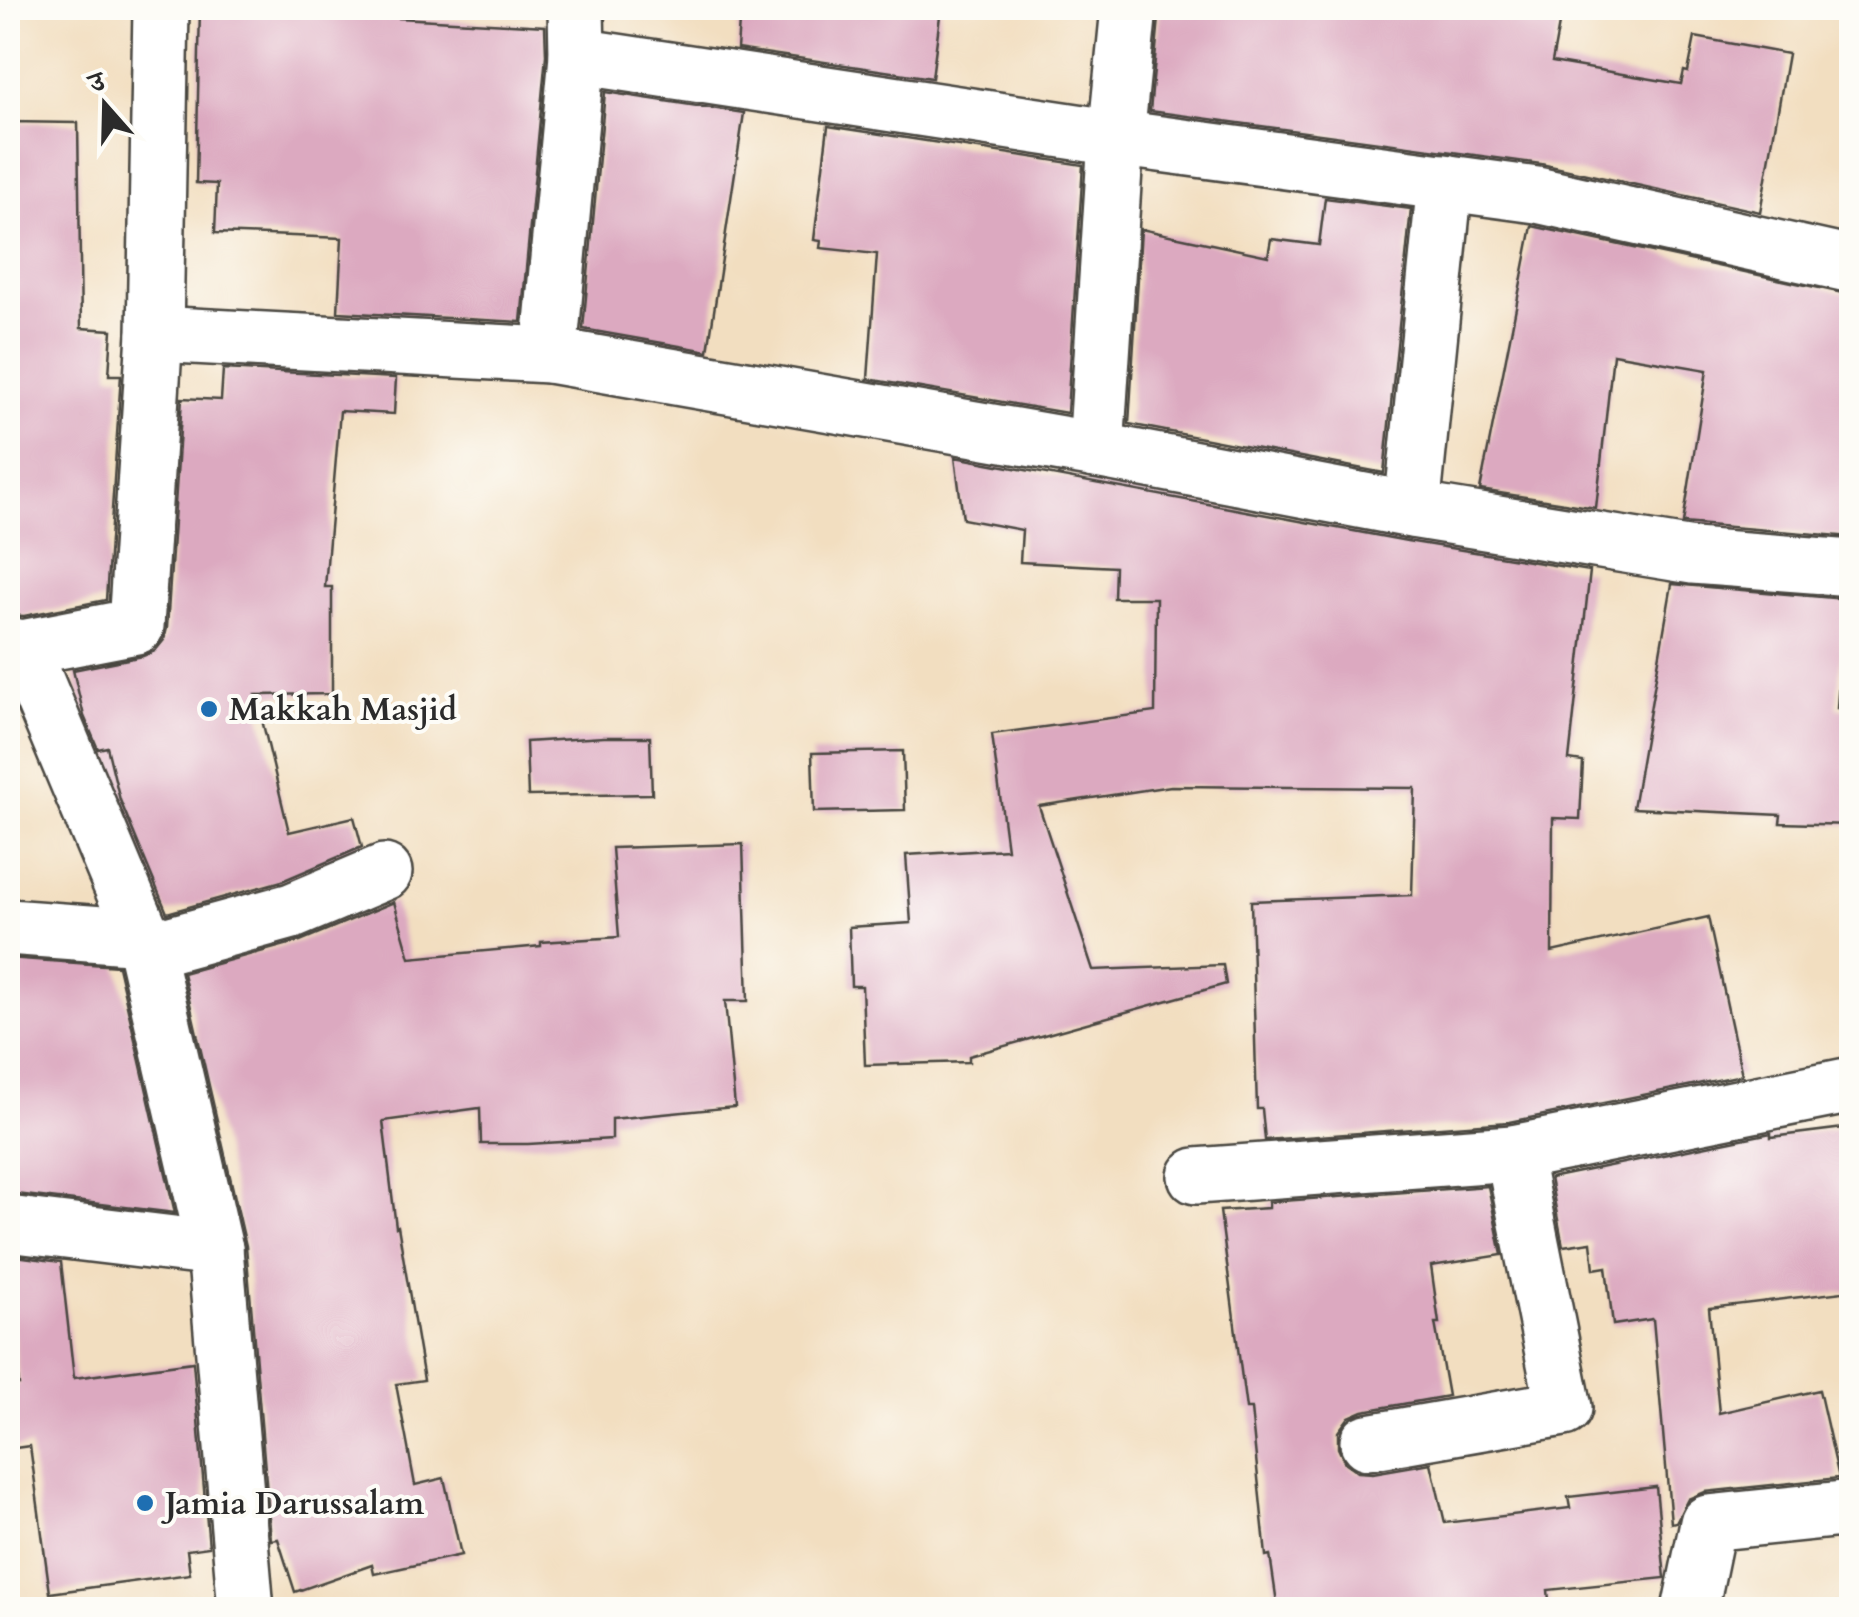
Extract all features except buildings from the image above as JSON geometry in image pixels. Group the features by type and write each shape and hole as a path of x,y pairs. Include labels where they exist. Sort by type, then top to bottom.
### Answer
{"street":[{"path":"161,8 155,334 136,626 15,646 143,937 215,1249 246,1610"},
{"path":"1096,450 1116,138 1129,8"},
{"path":"549,355 576,32 1116,138 1537,195 1852,265"},
{"path":"1412,510 1445,182"},
{"path":"155,334 549,355 1096,450 1412,510 1693,556 1852,568"},
{"path":"8,926 143,937 164,946 292,911 384,872"},
{"path":"1196,1176 1513,1153 1852,1085"},
{"path":"1368,1442 1564,1408 1513,1153"},
{"path":"8,1224 215,1249"},
{"path":"1690,1610 1708,1523 1852,1508"}],"place":[{"name":"Makkah Masjid","path":"209,709"},
{"name":"Jamia Darussalam","path":"145,1503"}]}
